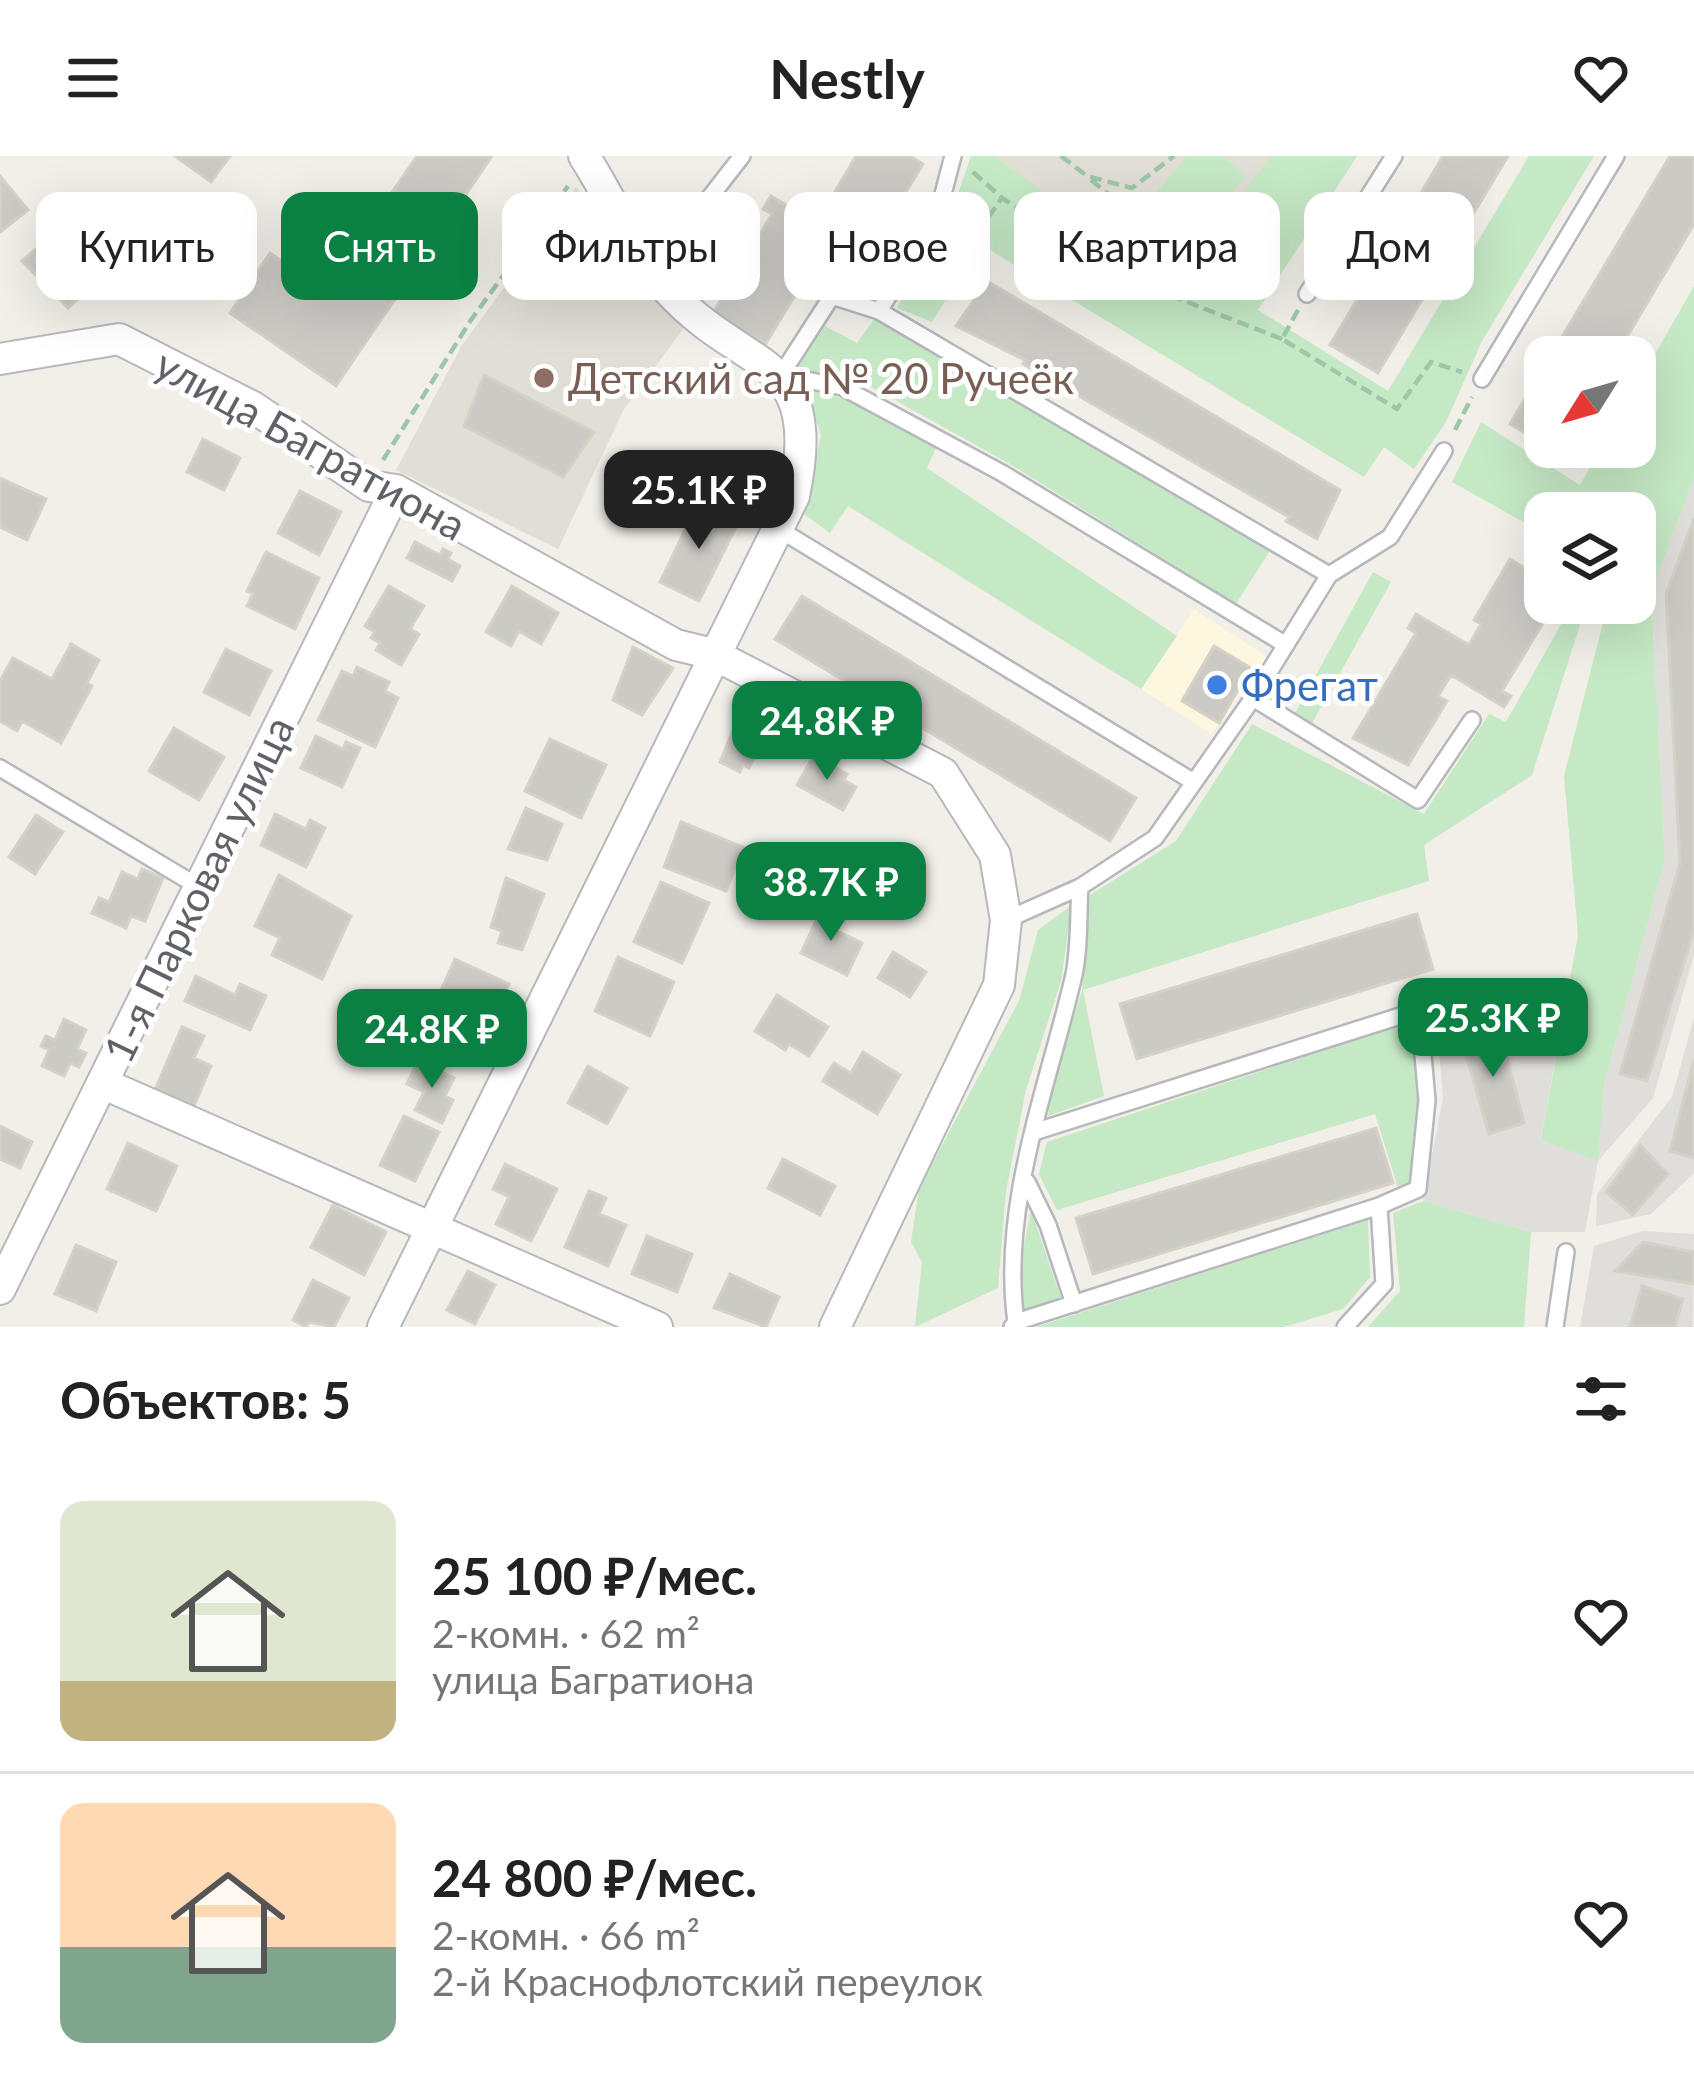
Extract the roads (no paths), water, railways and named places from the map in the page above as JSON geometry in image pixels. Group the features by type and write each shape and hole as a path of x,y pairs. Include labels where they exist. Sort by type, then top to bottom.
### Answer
{"street":[{"path":"585,158 606,192"},
{"path":"383,1327 794,496 803,450 802,414 782,375 705,326 681,300"},
{"name":"улица Багратиона","path":"0,359 119,339 253,407 383,488 676,645 713,654 943,773 995,854 1006,920 999,985 843,1324"},
{"name":"1-я Парковая улица","path":"0,1289 199,887 383,488"},
{"path":"102,1083 657,1327"}],"lane":[{"path":"714,192 742,156"},
{"path":"1371,192 1394,156"},
{"path":"1482,379 1616,156"},
{"path":"879,311 938,217 955,157"},
{"path":"1286,645 1003,473 842,387 782,375 832,296 879,311 1330,575"},
{"path":"1006,920 1081,886 1155,838 1253,698 1330,575 1390,537 1444,451"},
{"path":"777,528 1192,781"},
{"path":"1253,698 1418,800 1472,720"},
{"path":"0,768 199,887"},
{"path":"1034,1132 1419,1010 1427,1100 1418,1189 1014,1324 1010,1280 1025,1180 1034,1132 1046,1070 1074,975 1081,886"},
{"path":"1025,1180 1048,1225 1074,1304"},
{"path":"1345,1327 1384,1284 1379,1205"},
{"path":"1555,1327 1566,1252"}],"place":[{"name":"Детский сад № 20 Ручеёк","path":"544,378"},
{"name":"Фрегат","path":"1217,685"}]}
